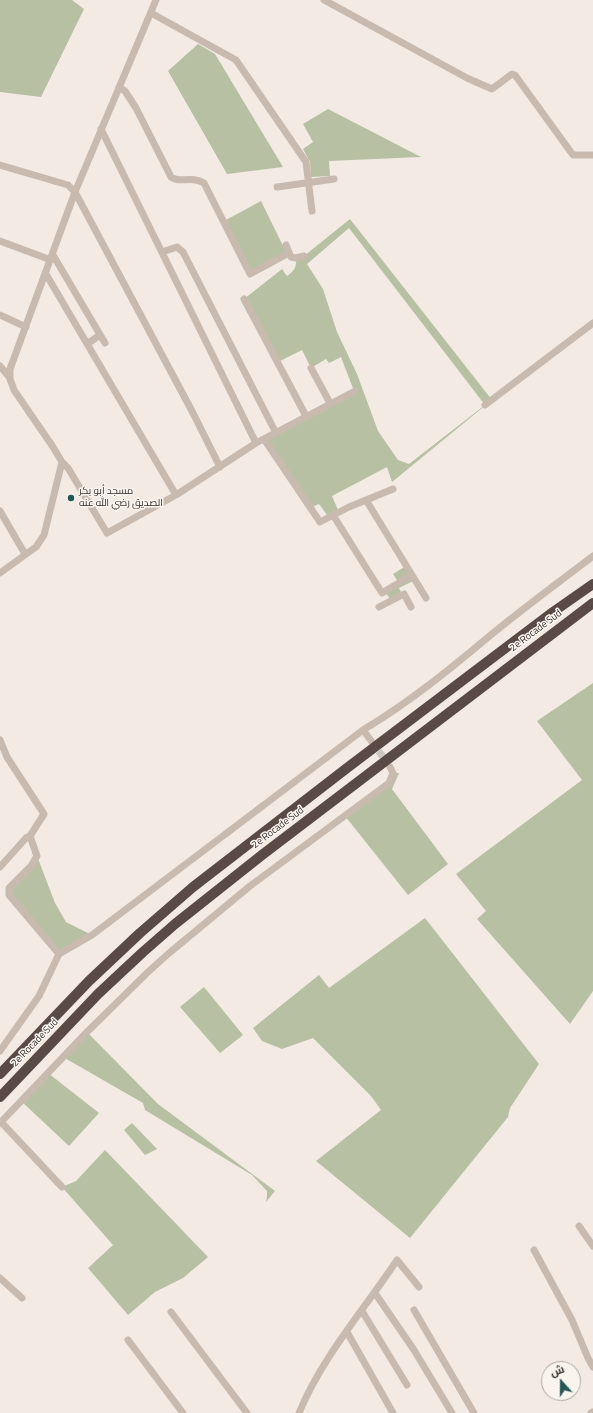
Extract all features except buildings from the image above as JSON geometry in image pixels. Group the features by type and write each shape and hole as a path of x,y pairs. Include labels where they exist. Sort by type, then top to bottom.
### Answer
{"highway":[{"name":"2e Rocade Sud","path":"0,1074 108,962 193,887 553,612 593,584"},
{"name":"2e Rocade Sud","path":"0,1097 98,994 175,924 262,855 593,603"}],"street":[{"path":"10,379 10,369 76,192 156,0"},
{"path":"324,0 467,78 492,89 512,74 515,75 573,155 593,155"},
{"path":"151,13 236,60 306,162 312,211"},
{"path":"119,87 125,91 136,108 170,177 174,180 197,178 204,183 250,274 289,253"},
{"path":"101,129 256,443"},
{"path":"0,165 68,185 76,192 220,467"},
{"path":"277,187 334,179"},
{"path":"0,241 52,257 105,343"},
{"path":"286,245 291,257 300,258 304,256"},
{"path":"162,252 177,247 183,252 276,432"},
{"path":"46,274 176,495"},
{"path":"244,299 306,416"},
{"path":"0,315 26,327"},
{"path":"485,406 593,323"},
{"path":"87,344 100,335"},
{"path":"0,366 10,379 14,390 62,462 68,468 107,533 176,495 256,443 355,391"},
{"path":"311,368 330,403"},
{"path":"264,439 320,522 393,489"},
{"path":"0,573 36,547 44,535 62,462"},
{"path":"366,500 426,598"},
{"path":"0,511 25,554"},
{"path":"333,515 382,593 412,575"},
{"path":"0,1051 39,996 59,954 92,935 363,730 391,714 447,672 493,633 593,556"},
{"path":"385,591 390,600"},
{"path":"379,607 404,594 411,606"},
{"path":"363,730 372,742"},
{"path":"0,740 7,758 44,814 30,836 26,838 0,867"},
{"path":"62,1187 0,1122 87,1032 148,972 250,886 389,783 393,773 390,767"},
{"path":"30,836 37,856 31,866 9,888 9,895 59,954"},
{"path":"579,1226 593,1246"},
{"path":"534,1250 572,1320 593,1367"},
{"path":"299,1413 307,1395 327,1360 397,1260 419,1287"},
{"path":"0,1278 22,1298"},
{"path":"375,1293 414,1350 452,1413"},
{"path":"414,1310 474,1413"},
{"path":"362,1311 407,1385"},
{"path":"171,1312 247,1413"},
{"path":"347,1332 393,1413"},
{"path":"128,1340 183,1413"}],"green space":[{"path":"0,0 72,0 84,9 41,97 0,92"},
{"path":"198,44 215,54 283,167 227,174 168,71"},
{"path":"328,109 421,157 329,161 330,176 311,177 310,162 303,149 313,142 303,124"},
{"path":"261,201 286,252 251,272 226,220"},
{"path":"350,219 492,400 392,482 387,467 332,496 338,510 327,515 319,504 310,508 264,439 354,391 341,357 329,363 326,359 311,368 302,350 278,362 244,299 282,269 287,276 292,272 296,264 296,258 304,256","holes":["349,228 485,405 409,464 398,460 378,431 357,374 337,332 323,289 307,264"]},
{"path":"406,566 415,580 399,588 402,594 391,601 385,591 399,583 393,574"},
{"path":"593,683 593,991 570,1024 477,919 486,911 456,874 582,780 537,721"},
{"path":"393,773 399,773 392,789 448,864 408,895 345,816 389,783"},
{"path":"37,856 55,903 66,922 92,935 59,954 9,895 9,888"},
{"path":"425,918 539,1064 510,1108 508,1117 410,1238 316,1161 381,1110 371,1096 313,1038 282,1049 262,1041 253,1028 319,975 329,988"},
{"path":"204,987 243,1035 220,1053 180,1007"},
{"path":"87,1032 158,1104 275,1191 266,1202 267,1191 252,1175 145,1110 143,1103 63,1057"},
{"path":"48,1073 99,1113 69,1146 21,1101"},
{"path":"132,1123 157,1149 145,1155 124,1130"},
{"path":"105,1150 208,1257 183,1278 155,1292 128,1315 88,1268 113,1245 62,1187 76,1181"}],"tunnel":[{"path":"372,743 388,763"}],"place":[{"name":"مسجد أبو بكر الصديق رضي الله عنه","path":"71,498"}]}
